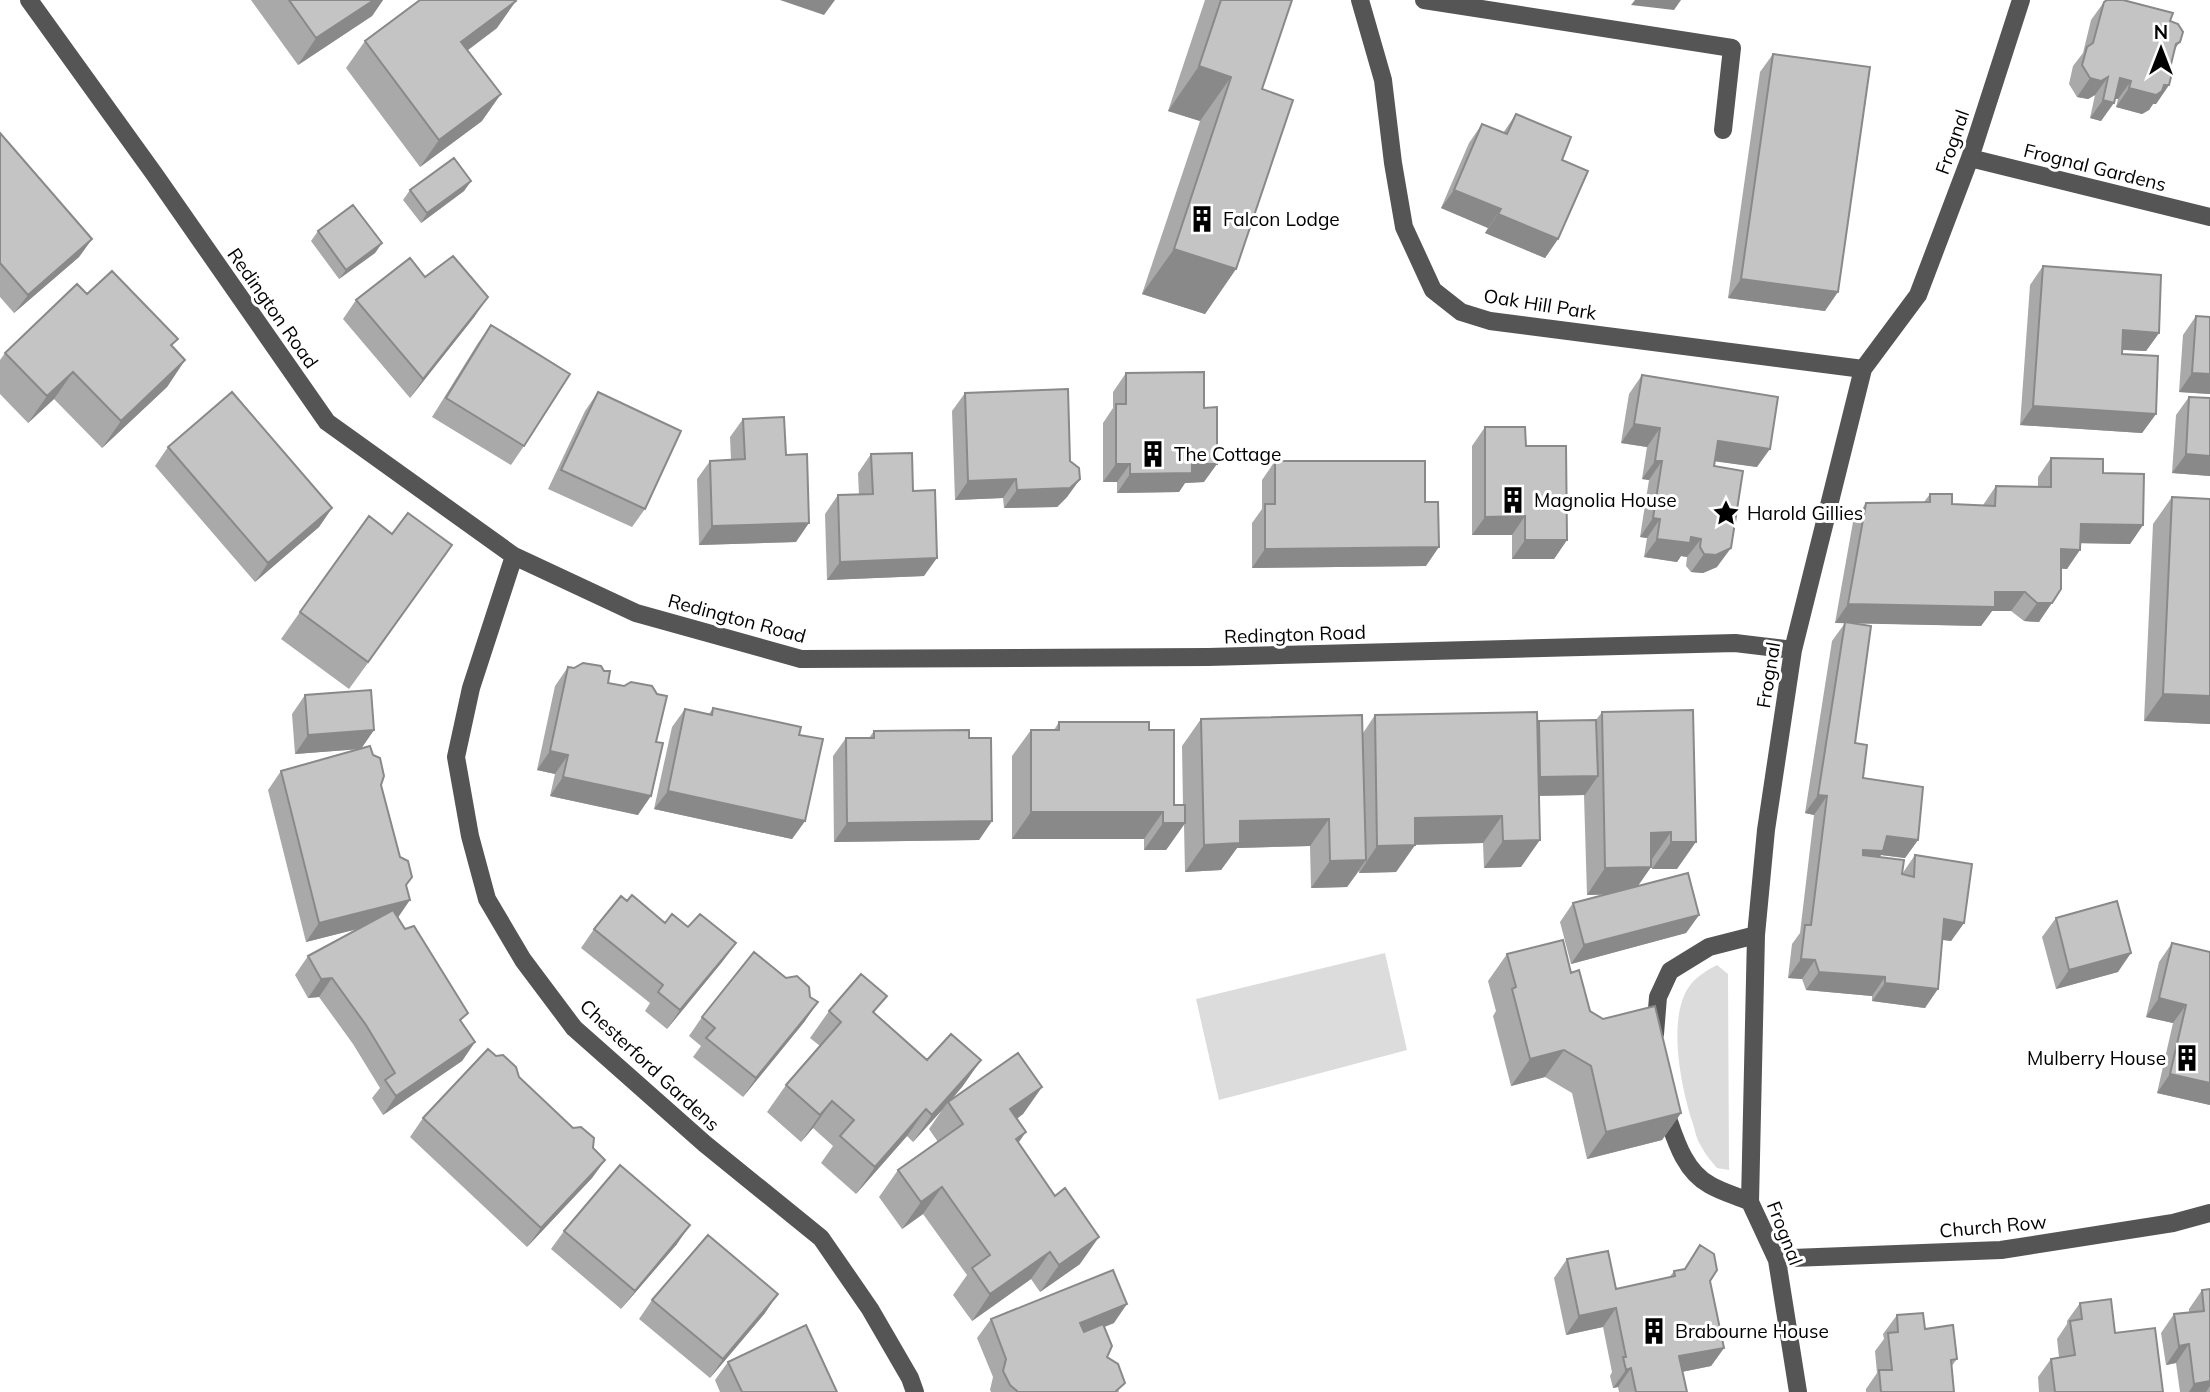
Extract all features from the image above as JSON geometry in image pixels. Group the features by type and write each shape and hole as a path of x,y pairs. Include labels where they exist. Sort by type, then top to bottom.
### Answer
{"street":[{"name":"Redington Road","path":"29,0 327,422 514,556 636,613 801,659 1208,657 1735,643 1793,650"},
{"name":"Oak Hill Park","path":"1360,0 1383,80 1392,163 1404,227 1433,290 1461,312 1490,320 1863,369"},
{"path":"1424,0 1732,48 1723,130"},
{"name":"Frognal","path":"1798,1392 1777,1260 1750,1202 1756,935 1766,830 1793,650 1863,369 1918,295 1970,158 2021,0"},
{"name":"Frognal Gardens","path":"1970,158 2210,217"},
{"name":"Chesterford Gardens","path":"514,556 471,688 456,757 470,836 486,900 523,960 574,1028 705,1144 821,1238 870,1309 915,1392"},
{"path":"1656,1056 1654,1042 1658,997 1670,971 1709,947 1756,935"},
{"path":"1660,1095 1682,1155 1696,1175 1709,1185 1750,1202"},
{"name":"Church Row","path":"1777,1260 2001,1250 2173,1223 2210,1213"}],"shaded area":[{"path":"1385,953 1407,1050 1219,1100 1196,999"},
{"path":"1717,965 1728,974 1729,1170 1717,1168 1698,1140 1684,1089 1678,1051 1677,1032 1683,997 1694,981"}],"building":[{"path":"289,0 374,0 316,38"},
{"path":"420,0 516,1 461,42 501,94 439,140 365,41"},
{"path":"1221,0 1292,0 1262,89 1293,100 1236,269 1174,249 1231,77 1199,66"},
{"path":"2123,0 2173,13 2170,21 2178,24 2183,32 2180,42 2176,44 2169,72 2172,73 2169,85 2164,85 2162,91 2156,95 2129,88 2131,81 2120,78 2114,103 2103,100 2108,77 2101,81 2090,78 2082,65 2087,47 2093,43 2104,2"},
{"path":"1773,54 1870,67 1838,292 1741,279"},
{"path":"1516,114 1571,137 1562,160 1588,171 1558,239 1498,214 1501,209 1454,190 1482,124 1507,134"},
{"path":"0,133 92,239 28,295 0,263"},
{"path":"454,158 471,181 427,213 410,190"},
{"path":"353,205 382,243 346,270 318,231"},
{"path":"453,256 488,297 423,379 356,300 410,258 425,277"},
{"path":"2043,266 2161,275 2159,333 2123,330 2122,354 2158,356 2156,414 2033,406"},
{"path":"112,271 178,339 171,345 185,360 121,421 73,372 47,396 5,353 77,284 87,294"},
{"path":"2196,316 2210,317 2210,374 2192,373"},
{"path":"491,325 570,374 524,446 446,398"},
{"name":"The Cottage","path":"1204,372 1204,408 1217,407 1217,464 1192,464 1192,473 1130,474 1130,464 1116,464 1116,404 1126,404 1126,373"},
{"path":"1642,375 1778,397 1770,449 1718,441 1714,466 1743,471 1731,548 1716,555 1704,554 1700,547 1701,539 1691,537 1690,543 1657,539 1660,519 1653,518 1662,461 1655,461 1660,428 1634,424"},
{"path":"1068,389 1070,461 1079,468 1080,479 1070,488 1017,490 1016,479 968,481 965,393"},
{"path":"232,392 332,508 268,563 168,447"},
{"path":"598,392 681,431 645,509 561,470"},
{"path":"2189,397 2210,398 2210,456 2186,454"},
{"path":"784,417 786,455 807,454 809,523 712,526 710,461 745,459 743,419"},
{"name":"Magnolia House","path":"1485,427 1525,427 1526,446 1566,446 1567,540 1525,540 1525,516 1485,517"},
{"path":"912,453 913,491 935,490 937,558 840,562 838,495 873,494 871,454"},
{"path":"2051,458 2103,459 2103,473 2144,474 2143,525 2081,524 2080,550 2061,549 2061,589 2052,603 2037,603 2025,592 1995,592 1995,607 1848,604 1866,503 1930,502 1930,494 1952,494 1952,504 1995,506 1996,486 2051,487"},
{"path":"1275,461 1425,461 1425,502 1438,502 1439,547 1265,549 1265,504 1275,504"},
{"path":"2172,497 2210,499 2210,696 2163,694"},
{"path":"408,513 452,545 368,662 300,612 369,516 392,534"},
{"path":"1845,622 1871,626 1855,743 1867,745 1863,778 1923,787 1918,840 1887,836 1883,851 1863,850 1863,855 1904,860 1902,874 1914,877 1915,855 1972,864 1964,923 1944,919 1938,989 1885,983 1885,977 1819,972 1815,960 1801,959 1805,925 1811,925 1827,796 1818,795"},
{"path":"583,663 601,666 604,671 610,671 608,683 624,686 631,682 652,686 657,694 667,696 656,742 663,743 651,796 563,777 568,755 550,751 568,667 574,668"},
{"path":"371,690 374,730 308,735 305,695"},
{"path":"713,708 801,727 799,735 823,739 805,821 668,791 685,709 712,715"},
{"path":"1693,710 1696,842 1671,842 1671,832 1651,833 1651,867 1605,868 1602,712"},
{"path":"1537,712 1540,840 1503,841 1502,816 1415,818 1415,845 1377,846 1375,715"},
{"path":"1362,715 1366,860 1330,861 1329,819 1240,821 1240,843 1204,845 1201,719"},
{"path":"1596,720 1598,776 1540,777 1539,721"},
{"path":"1059,722 1149,722 1149,730 1174,730 1174,805 1185,805 1185,823 1163,823 1163,812 1031,812 1031,730 1059,730"},
{"path":"969,730 969,738 991,738 992,821 847,823 846,738 874,738 874,731"},
{"path":"370,746 373,755 380,758 384,776 381,785 400,857 408,861 412,877 406,885 410,900 319,923 281,771"},
{"path":"1688,873 1699,915 1584,945 1573,903"},
{"path":"632,895 665,923 672,914 688,927 700,914 736,943 680,1010 658,992 663,985 594,929 621,896 627,901"},
{"path":"2117,901 2131,953 2069,970 2056,918"},
{"path":"393,910 405,929 414,926 468,1013 460,1020 475,1042 396,1096 385,1080 395,1073 366,1025 332,978 321,979 308,956"},
{"path":"1563,940 1571,973 1579,970 1590,1011 1603,1019 1655,1006 1681,1113 1606,1132 1591,1066 1564,1050 1530,1059 1512,989 1516,987 1507,954"},
{"name":"Mulberry House","path":"2172,943 2210,952 2210,1083 2170,1074 2186,1005 2159,998"},
{"path":"754,952 786,978 797,976 809,987 810,997 818,1002 756,1078 706,1038 715,1028 702,1017"},
{"path":"861,974 887,996 873,1012 927,1060 951,1034 981,1060 932,1115 926,1109 875,1167 840,1136 854,1120 832,1101 820,1115 786,1085 841,1022 829,1011"},
{"path":"488,1049 496,1056 503,1055 516,1067 519,1077 573,1128 581,1127 594,1138 593,1148 605,1160 541,1228 423,1118"},
{"path":"1018,1053 1042,1087 1010,1109 1026,1132 1016,1139 1055,1196 1065,1188 1099,1237 1059,1265 1050,1252 990,1294 972,1268 990,1255 942,1187 921,1202 898,1170 963,1124 948,1102"},
{"path":"620,1165 690,1225 635,1291 564,1231"},
{"path":"708,1235 778,1294 723,1359 652,1300"},
{"name":"Brabourne House","path":"1700,1245 1714,1254 1717,1270 1710,1281 1724,1348 1679,1356 1687,1392 1636,1392 1631,1368 1626,1370 1616,1308 1579,1316 1567,1259 1608,1251 1616,1289 1675,1276 1674,1271 1685,1269"},
{"path":"1113,1270 1127,1304 1080,1323 1084,1332 1103,1324 1112,1346 1107,1357 1118,1364 1125,1383 1115,1392 1017,1392 1003,1371 1006,1359 991,1319"},
{"path":"2210,1289 2210,1381 2194,1384 2189,1344 2179,1346 2174,1314 2204,1311 2202,1290"},
{"path":"2111,1299 2115,1333 2155,1328 2163,1392 2055,1392 2051,1359 2075,1355 2070,1321 2082,1319 2080,1303"},
{"path":"1923,1313 1925,1329 1953,1325 1957,1359 1951,1360 1954,1392 1881,1392 1879,1370 1892,1370 1888,1333 1898,1332 1897,1315"},
{"path":"806,1325 837,1392 742,1392 728,1362"}],"place":[{"name":"Falcon Lodge","path":"1202,219"},
{"name":"The Cottage","path":"1153,454"},
{"name":"Magnolia House","path":"1513,500"},
{"name":"Harold Gillies","path":"1726,513"},
{"name":"Mulberry House","path":"2187,1058"},
{"name":"Brabourne House","path":"1654,1331"}]}
